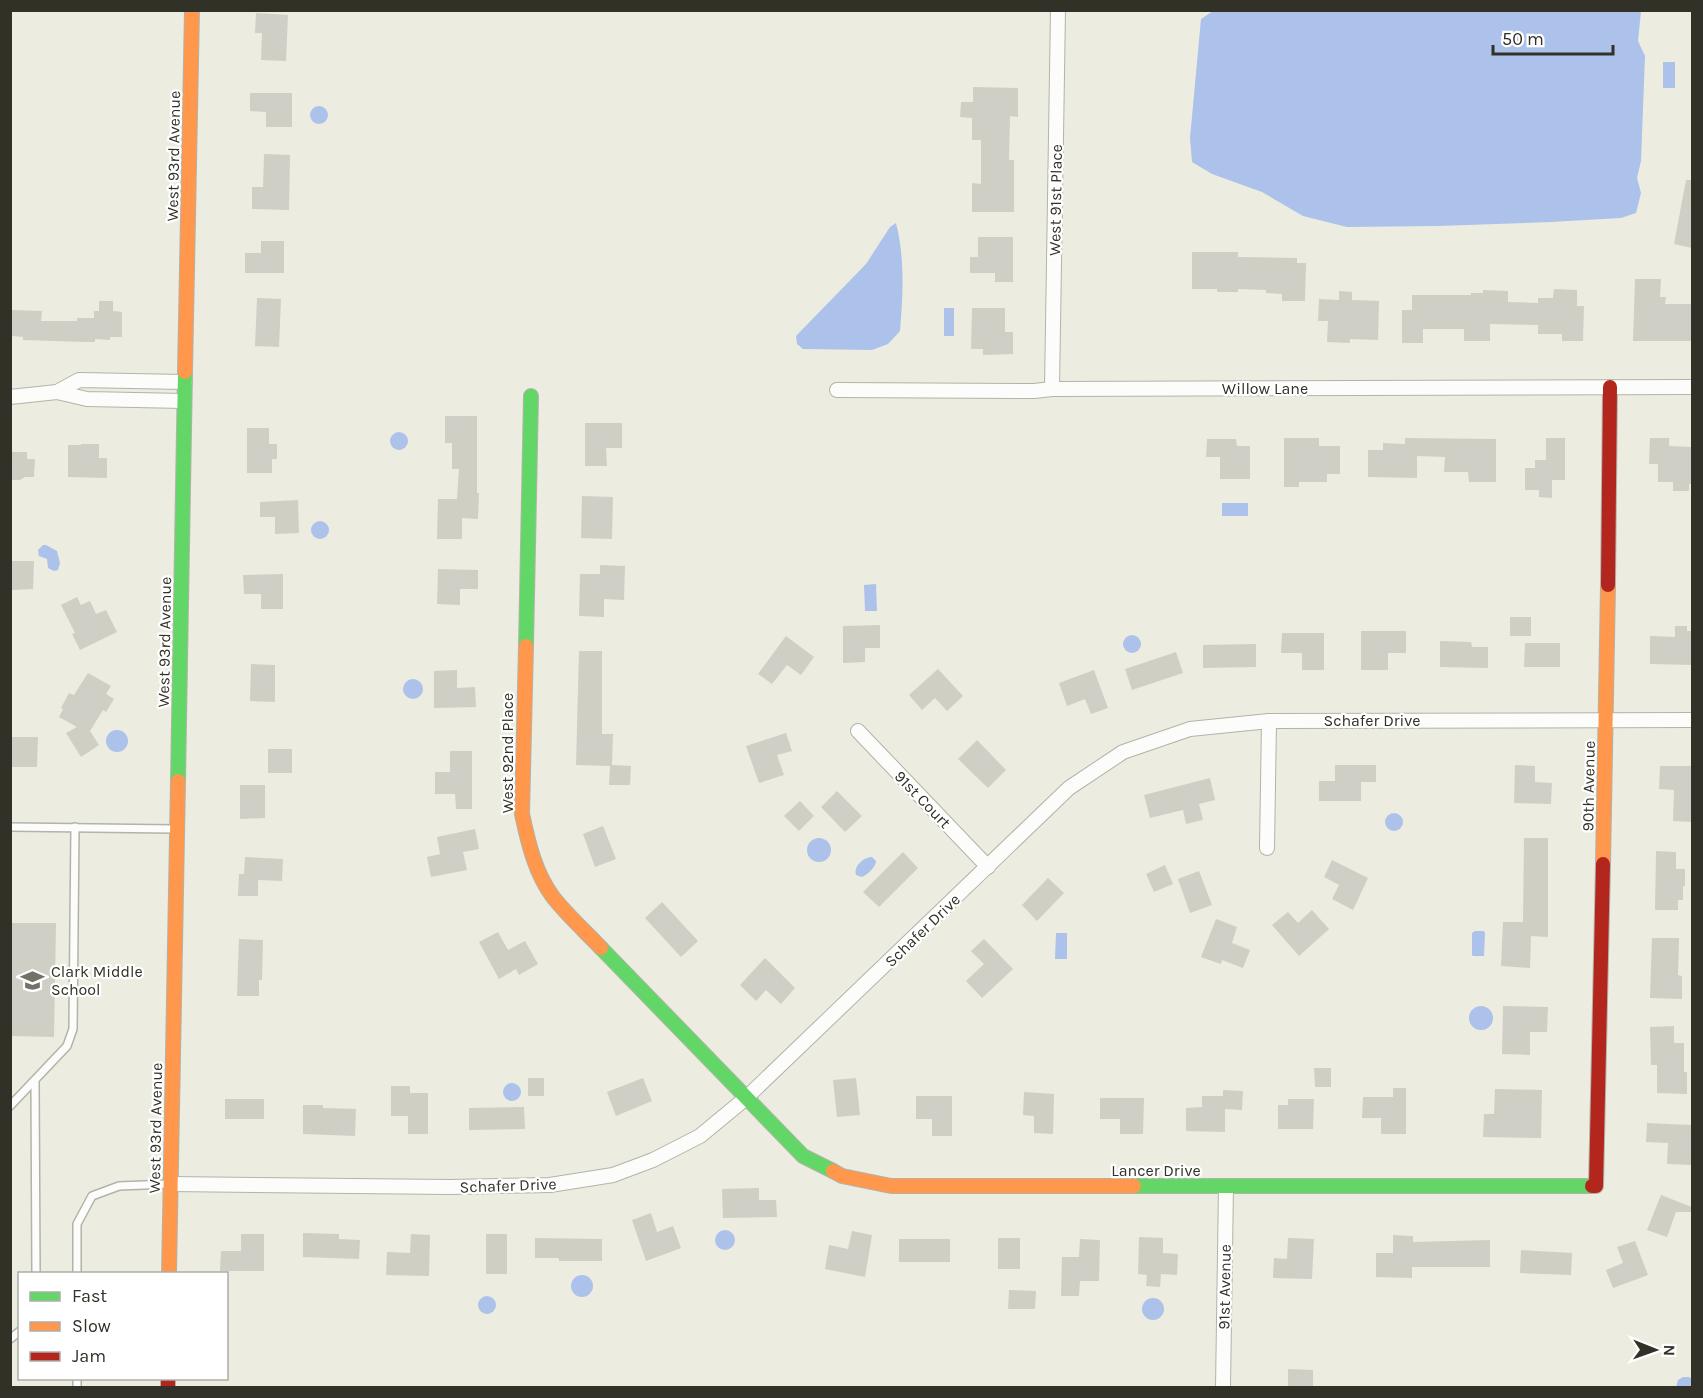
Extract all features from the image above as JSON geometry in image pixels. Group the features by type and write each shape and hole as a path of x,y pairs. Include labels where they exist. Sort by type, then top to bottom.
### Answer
{"street":[{"name":"West 93rd Avenue","path":"169,1272 192,10"},
{"name":"West 91st Place","path":"1052,389 1058,10"},
{"path":"57,392 79,380 185,382"},
{"name":"90th Avenue","path":"1596,1186 1606,719 1610,387"},
{"name":"Willow Lane","path":"837,390 1692,387"},
{"path":"10,397 57,392 87,399 184,401"},
{"name":"West 92nd Place","path":"531,396 522,814 532,859 549,891 572,918 746,1098"},
{"path":"1267,848 1269,720"},
{"name":"Schafer Drive","path":"170,1184 450,1187 550,1185 613,1175 653,1160 700,1136 746,1098 1069,788 1123,752 1190,729 1269,720 1692,720"},
{"name":"91st Court","path":"858,731 988,867"},
{"name":"Lancer Drive","path":"746,1098 803,1156 842,1176 891,1186 1596,1186"},
{"name":"91st Avenue","path":"1222,1388 1226,1186"}],"lane":[{"path":"10,827 178,829"},
{"path":"10,1106 67,1046 73,1029 75,827"},
{"path":"35,1081 36,1272"},
{"path":"77,1272 77,1224 92,1196 119,1186 170,1184"}],"water":[{"path":"1213,11 1641,11 1638,41 1645,56 1641,161 1637,178 1641,193 1636,213 1621,218 1551,222 1347,227 1303,216 1262,192 1212,174 1192,162 1190,138 1201,19"},
{"path":"1663,62 1675,62 1675,88 1663,88"},
{"path":"319,106 325,109 328,115 325,121 319,124 313,121 310,115 313,109"},
{"path":"896,223 902,263 900,331 888,344 872,350 803,349 797,344 796,336 866,264 890,227"},
{"path":"944,308 954,308 954,336 944,336"},
{"path":"399,432 405,435 408,441 405,447 399,450 393,447 390,441 393,435"},
{"path":"1222,503 1248,503 1248,516 1222,516"},
{"path":"320,521 326,524 329,530 326,536 320,539 314,536 311,530 314,524"},
{"path":"43,545 57,551 60,563 58,570 48,568 47,559 39,556 38,550"},
{"path":"876,584 877,611 865,611 864,585"},
{"path":"1128,635 1136,635 1141,640 1139,651 1128,653 1123,648 1123,640"},
{"path":"413,679 420,682 423,689 420,696 413,699 406,696 403,689 406,682"},
{"path":"117,730 125,733 128,741 125,749 117,752 109,749 106,741 109,733"},
{"path":"1390,813 1398,813 1403,818 1401,829 1390,831 1385,826 1385,818"},
{"path":"819,838 828,841 831,850 828,859 819,862 810,859 807,850 810,841"},
{"path":"872,857 876,861 875,866 862,877 856,875 856,868 860,863"},
{"path":"1475,931 1485,933 1484,956 1472,955 1472,933"},
{"path":"1056,933 1067,933 1067,959 1055,959"},
{"path":"1481,1006 1486,1007 1492,1013 1492,1023 1486,1029 1481,1030 1476,1029 1470,1023 1469,1018 1470,1013 1476,1007"},
{"path":"512,1083 518,1086 521,1092 518,1098 512,1101 506,1098 503,1092 506,1086"},
{"path":"725,1230 732,1233 735,1240 732,1247 725,1250 718,1247 715,1240 718,1233"},
{"path":"582,1275 590,1278 593,1286 590,1294 582,1297 574,1294 571,1286 574,1278"},
{"path":"487,1296 493,1299 496,1305 493,1311 487,1314 481,1311 478,1305 481,1299"},
{"path":"1153,1298 1161,1301 1164,1309 1161,1317 1153,1320 1145,1317 1142,1309 1145,1301"},
{"path":"1683,1377 1692,1379 1692,1387 1676,1387 1678,1380"}],"building":[{"path":"256,13 288,15 286,61 261,60 262,33 255,33"},
{"path":"973,87 1018,88 1018,117 1010,116 1009,160 1014,160 1014,212 972,212 972,183 981,184 981,140 972,140 972,118 960,117 961,102 973,102"},
{"path":"250,93 292,93 292,127 266,127 266,112 250,111"},
{"path":"264,154 290,155 289,210 252,209 252,187 263,187"},
{"path":"1686,180 1692,180 1692,248 1674,244"},
{"path":"978,237 1013,237 1013,282 995,282 995,273 970,273 970,257 978,257"},
{"path":"261,241 284,241 284,273 245,273 245,253 261,253"},
{"path":"1192,252 1238,252 1238,257 1297,258 1297,263 1306,263 1305,301 1282,301 1282,294 1266,293 1266,290 1238,289 1238,292 1217,292 1217,289 1192,289"},
{"path":"1635,279 1661,279 1660,297 1666,297 1665,304 1692,304 1692,341 1633,341"},
{"path":"1554,289 1577,290 1577,306 1584,306 1583,341 1562,341 1562,334 1538,334 1538,325 1490,324 1490,341 1464,341 1464,329 1423,329 1423,343 1402,343 1402,310 1412,310 1412,295 1471,295 1471,293 1483,293 1483,290 1508,291 1508,302 1538,303 1538,298 1553,298"},
{"path":"1339,291 1352,292 1352,300 1379,301 1378,340 1350,339 1350,343 1327,342 1328,321 1318,321 1319,299 1339,300"},
{"path":"257,298 281,299 279,347 255,346"},
{"path":"99,301 113,301 113,311 122,312 122,337 85,342 23,340 23,337 12,336 12,310 42,311 41,321 77,321 77,318 94,318 94,311 99,311"},
{"path":"972,308 1005,308 1005,332 1013,332 1013,354 983,355 983,349 971,349"},
{"path":"445,416 477,416 478,519 462,518 462,539 437,539 438,499 457,499 459,469 452,469 452,443 445,443"},
{"path":"585,423 622,423 622,448 606,448 607,466 585,466"},
{"path":"247,428 269,428 269,444 277,444 277,459 272,459 272,473 247,473"},
{"path":"1284,438 1319,438 1319,446 1340,446 1340,474 1327,474 1327,482 1299,482 1299,487 1284,487"},
{"path":"1405,438 1496,439 1496,482 1469,482 1468,472 1444,472 1445,457 1417,456 1417,478 1368,477 1368,450 1383,450 1383,443 1405,444"},
{"path":"1546,438 1565,438 1565,480 1552,480 1552,498 1539,497 1539,490 1525,490 1525,468 1535,468 1535,460 1546,460"},
{"path":"1650,438 1669,438 1669,446 1692,447 1692,484 1689,484 1689,491 1673,491 1673,482 1658,482 1658,464 1649,464"},
{"path":"1207,439 1236,439 1237,446 1250,446 1250,479 1220,479 1220,457 1206,457"},
{"path":"99,444 99,458 107,458 107,478 68,477 68,445"},
{"path":"10,452 27,452 27,459 35,459 34,477 10,480"},
{"path":"582,496 613,497 612,539 581,538"},
{"path":"298,500 299,533 275,534 275,517 260,517 260,502"},
{"path":"10,561 34,561 33,589 10,589"},
{"path":"600,565 625,566 624,600 604,599 604,617 579,616 580,574 600,574"},
{"path":"438,569 478,570 478,589 460,589 460,605 437,604"},
{"path":"283,574 283,609 261,609 261,594 244,594 243,575"},
{"path":"77,597 81,605 90,601 96,614 106,610 117,632 80,650 72,634 75,633 61,605"},
{"path":"1510,617 1531,617 1531,636 1510,636"},
{"path":"880,625 880,648 865,648 865,662 843,663 843,626"},
{"path":"1675,626 1687,626 1687,631 1692,631 1692,665 1650,664 1650,636 1675,637"},
{"path":"1361,631 1406,631 1406,653 1388,653 1388,670 1361,670"},
{"path":"1282,633 1324,633 1324,670 1302,670 1302,653 1281,653"},
{"path":"786,636 814,657 801,675 787,665 772,684 758,674"},
{"path":"1440,641 1471,642 1472,647 1488,647 1488,668 1440,667"},
{"path":"1525,643 1560,643 1560,667 1524,667"},
{"path":"1256,644 1256,667 1203,668 1203,645"},
{"path":"579,651 602,651 602,734 613,734 612,765 631,766 630,785 609,785 610,766 576,765"},
{"path":"1176,652 1183,673 1132,690 1125,669"},
{"path":"251,664 275,665 275,702 250,701"},
{"path":"938,669 963,696 947,711 935,698 922,710 909,695"},
{"path":"457,670 457,688 475,687 476,707 434,708 434,671"},
{"path":"1094,670 1108,708 1091,714 1085,699 1067,706 1059,683"},
{"path":"88,673 111,686 106,694 114,699 106,712 103,710 90,731 99,745 81,757 66,733 77,727 59,717 69,693 74,695"},
{"path":"786,733 792,751 777,755 784,775 759,783 746,746"},
{"path":"10,737 38,737 37,767 10,767"},
{"path":"977,740 1006,770 988,788 958,759"},
{"path":"268,749 292,749 292,773 268,773"},
{"path":"450,751 472,751 472,809 456,809 455,794 435,794 435,772 450,772"},
{"path":"1335,765 1376,765 1376,782 1361,782 1361,801 1319,801 1319,781 1335,781"},
{"path":"1515,765 1535,766 1535,782 1552,783 1551,804 1514,803"},
{"path":"1660,766 1692,766 1692,822 1673,821 1674,790 1659,789"},
{"path":"1210,778 1215,800 1199,804 1203,820 1186,824 1183,810 1150,818 1144,795"},
{"path":"240,785 265,785 265,818 240,819"},
{"path":"837,791 862,816 845,832 821,807"},
{"path":"800,801 814,816 799,831 784,816"},
{"path":"603,826 616,859 595,867 583,834"},
{"path":"475,829 479,849 463,852 467,870 431,877 427,857 440,854 437,837"},
{"path":"1524,838 1548,838 1548,937 1531,936 1530,968 1501,966 1503,922 1523,922"},
{"path":"1656,851 1676,852 1676,869 1685,869 1683,900 1678,900 1678,910 1655,910"},
{"path":"903,852 918,868 879,907 863,892"},
{"path":"245,857 283,859 282,881 258,880 258,896 238,896 239,874 244,874"},
{"path":"1332,860 1368,878 1353,910 1332,899 1339,885 1324,877"},
{"path":"1165,865 1173,884 1154,892 1146,874"},
{"path":"1199,871 1212,905 1190,913 1178,879"},
{"path":"1048,878 1064,893 1037,921 1022,905"},
{"path":"662,902 698,941 681,957 645,918"},
{"path":"1312,910 1329,929 1299,956 1272,925 1288,912 1298,923"},
{"path":"1216,919 1237,927 1232,943 1250,950 1243,968 1222,960 1221,964 1201,957"},
{"name":"Clark Middle School","path":"10,923 56,923 54,1037 10,1036"},
{"path":"498,932 508,950 525,941 538,964 519,975 516,969 499,979 479,942"},
{"path":"1652,938 1679,938 1678,975 1682,976 1682,999 1650,998"},
{"path":"239,939 263,940 262,980 259,980 259,996 237,996"},
{"path":"984,939 1013,969 982,998 966,981 984,964 971,951"},
{"path":"765,958 795,988 781,1004 766,990 756,1001 740,985"},
{"path":"1503,1006 1548,1007 1547,1032 1530,1032 1530,1055 1502,1054"},
{"path":"1674,1026 1674,1043 1684,1043 1687,1094 1657,1093 1657,1065 1651,1065 1650,1027"},
{"path":"1314,1068 1331,1068 1331,1087 1315,1087"},
{"path":"528,1078 544,1078 544,1096 528,1096"},
{"path":"643,1078 652,1101 616,1116 607,1092"},
{"path":"856,1078 860,1115 837,1117 833,1080"},
{"path":"391,1086 410,1086 410,1093 428,1093 428,1134 408,1134 408,1116 391,1116"},
{"path":"1393,1088 1406,1088 1406,1134 1381,1134 1381,1118 1362,1118 1363,1097 1393,1097"},
{"path":"1495,1089 1542,1090 1541,1138 1483,1137 1484,1114 1494,1114"},
{"path":"1223,1090 1243,1091 1242,1110 1225,1109 1225,1132 1186,1131 1186,1108 1202,1107 1202,1096 1223,1096"},
{"path":"1024,1092 1054,1094 1053,1134 1034,1133 1034,1116 1023,1115"},
{"path":"916,1096 952,1096 952,1136 932,1136 932,1119 916,1119"},
{"path":"1100,1098 1144,1098 1143,1134 1120,1134 1120,1119 1100,1119"},
{"path":"225,1099 264,1099 264,1119 225,1119"},
{"path":"1288,1099 1314,1099 1313,1129 1278,1129 1278,1105 1288,1105"},
{"path":"303,1105 356,1109 355,1136 303,1134"},
{"path":"524,1107 525,1129 469,1130 469,1108"},
{"path":"1647,1123 1692,1125 1692,1165 1667,1164 1668,1143 1646,1142"},
{"path":"759,1188 759,1200 776,1200 777,1217 723,1218 722,1189"},
{"path":"1661,1195 1692,1207 1692,1212 1676,1212 1667,1237 1647,1230"},
{"path":"651,1213 657,1232 673,1226 681,1248 646,1261 632,1220"},
{"path":"852,1231 872,1235 865,1277 825,1269 829,1245 848,1249"},
{"path":"303,1233 339,1234 339,1239 360,1240 359,1259 303,1257"},
{"path":"241,1234 264,1234 264,1271 220,1271 221,1251 241,1251"},
{"path":"411,1234 430,1235 429,1276 386,1275 387,1252 410,1253"},
{"path":"486,1234 507,1234 507,1274 486,1274"},
{"path":"1393,1235 1413,1236 1413,1242 1490,1240 1490,1267 1412,1267 1412,1278 1376,1277 1376,1253 1393,1253"},
{"path":"1139,1237 1163,1238 1163,1253 1178,1254 1177,1275 1161,1274 1160,1287 1146,1286 1147,1275 1138,1274"},
{"path":"535,1238 602,1239 602,1261 559,1261 559,1258 535,1258"},
{"path":"998,1238 1020,1238 1020,1269 998,1269"},
{"path":"1288,1238 1314,1239 1312,1279 1273,1278 1274,1258 1287,1259"},
{"path":"899,1239 950,1239 950,1262 899,1262"},
{"path":"1080,1239 1100,1240 1099,1281 1080,1281 1079,1296 1061,1296 1062,1257 1079,1257"},
{"path":"1635,1241 1648,1275 1613,1288 1606,1270 1623,1263 1617,1247"},
{"path":"1521,1250 1572,1253 1571,1275 1520,1273"},
{"path":"1009,1290 1036,1291 1035,1309 1008,1309"},
{"path":"1288,1369 1313,1370 1313,1386 1288,1387"}],"traffic: fast":[{"path":"178,781 185,372"},
{"path":"526,646 531,396"},
{"path":"601,948 803,1156 833,1171"},
{"path":"1134,1186 1592,1186"}],"traffic: slow":[{"path":"185,372 192,10"},
{"path":"1603,864 1608,585"},
{"path":"526,646 522,814 527,835 537,868 547,888 564,910 601,948"},
{"path":"169,1272 178,781"},
{"path":"833,1171 842,1176 891,1186 1134,1186"}],"traffic: jam":[{"path":"1608,585 1610,387"},
{"path":"1592,1186 1596,1186 1603,864"},
{"path":"168,1380 168,1388"}],"place":[{"name":"Clark Middle School","path":"33,980"}]}
